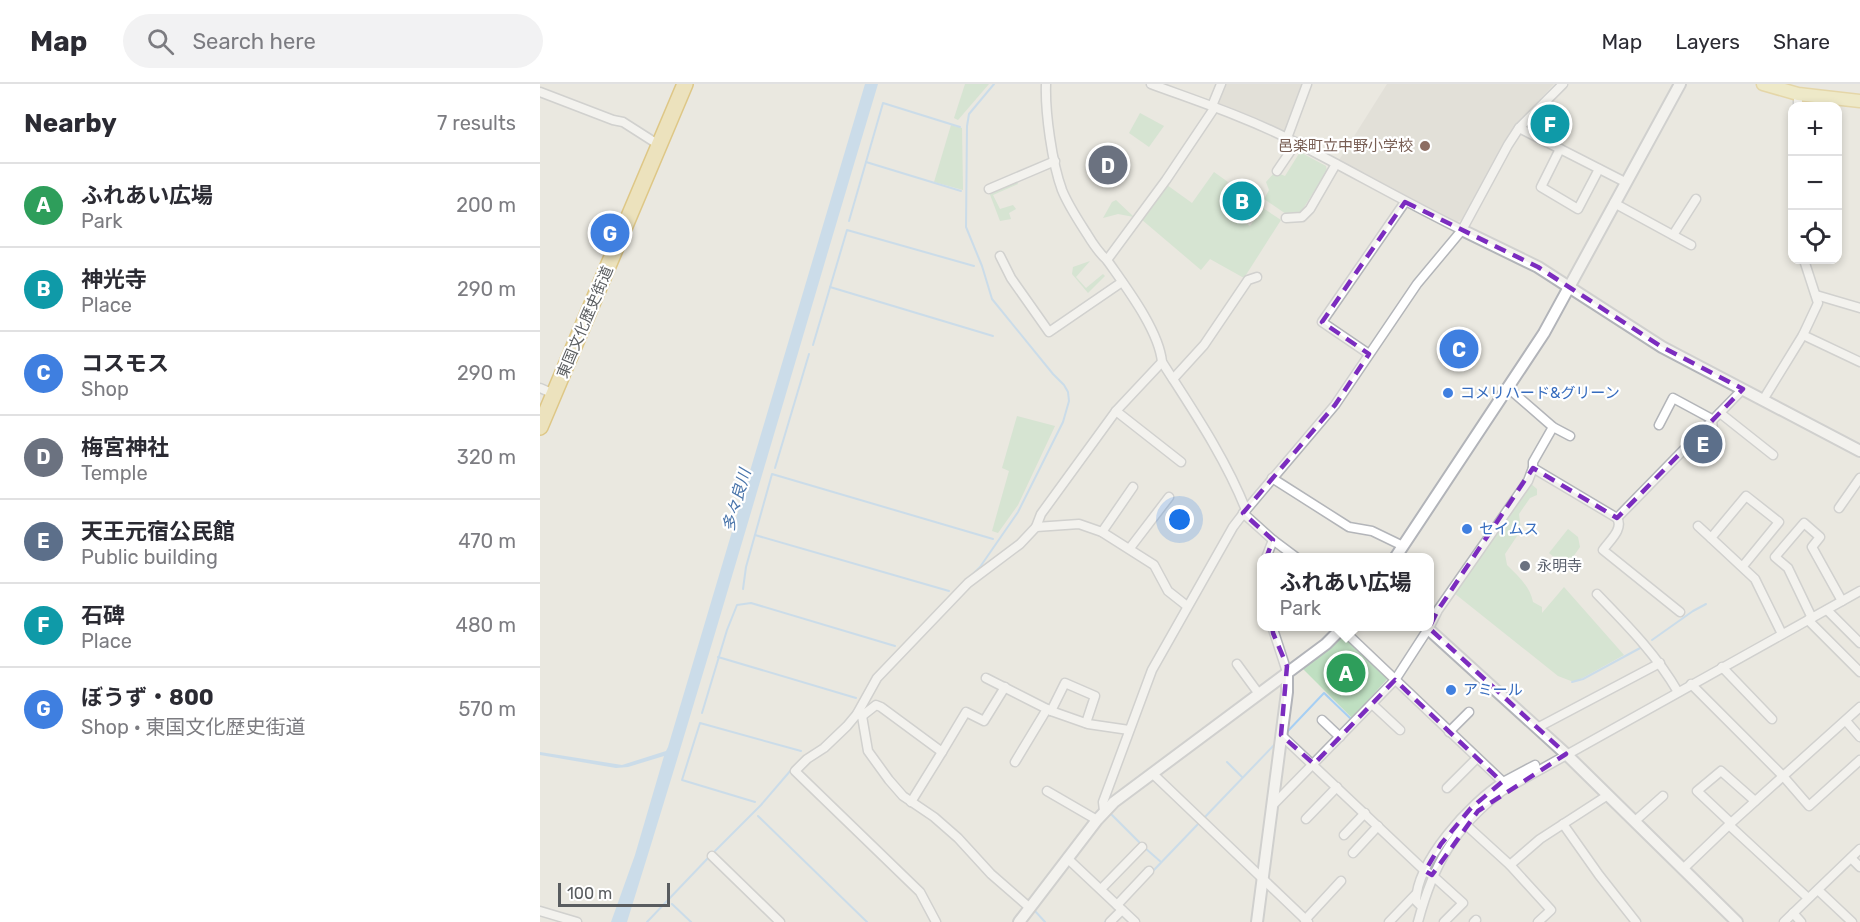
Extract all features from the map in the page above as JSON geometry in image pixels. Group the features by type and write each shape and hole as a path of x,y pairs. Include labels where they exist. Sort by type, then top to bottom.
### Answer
{"highway":[{"name":"東国文化歴史街道","path":"540,427 547,391 686,84"}],"main road":[{"path":"1763,84 1798,100 1860,101"}],"street":[{"path":"1046,84 1046,100 1055,161 1062,190 1070,206 1152,330 1161,351 1162,362 1221,457 1236,486 1244,511 1273,540 1290,553"},
{"path":"1150,84 1214,107 1287,138 1405,202 1538,267 1662,347 1860,451"},
{"path":"1107,260 1166,180 1214,107 1221,84"},
{"path":"1287,138 1307,84"},
{"path":"1104,811 1103,802 1152,670 1244,511 1335,405 1417,284 1462,230 1519,128 1563,84"},
{"path":"1398,553 1544,333 1680,84"},
{"path":"540,92 623,122 660,145"},
{"path":"1519,128 1625,182"},
{"path":"1277,171 1296,143"},
{"path":"1560,149 1541,187 1578,208 1599,169"},
{"path":"989,189 1055,161"},
{"path":"1286,218 1302,217 1310,209 1336,164"},
{"path":"1673,235 1696,199"},
{"path":"1369,354 1322,322 1405,202"},
{"path":"1614,203 1691,245"},
{"path":"1000,256 1011,278 1049,332 1122,282"},
{"path":"1763,400 1803,335 1818,303 1805,264"},
{"path":"1173,379 1204,345 1248,280 1257,277"},
{"path":"1816,295 1860,308"},
{"path":"1803,335 1860,362"},
{"path":"1030,908 991,874 958,838 934,817 903,796 868,751 860,715 877,678 906,645 968,583 1014,550 1036,527 1041,514 1116,411 1162,362"},
{"path":"1508,387 1553,427 1570,436"},
{"path":"1617,518 1743,389"},
{"path":"1659,425 1673,398 1712,421 1716,452"},
{"path":"1116,411 1180,462"},
{"path":"1720,413 1773,455"},
{"path":"1434,617 1528,481 1533,462 1553,427"},
{"path":"1533,468 1617,518 1620,527 1602,550 1680,612"},
{"path":"1272,478 1349,527 1372,531 1403,546"},
{"path":"1839,508 1860,478"},
{"path":"1102,532 1133,487"},
{"path":"1711,538 1746,496 1779,522 1743,566"},
{"path":"1130,548 1169,497"},
{"path":"1036,527 1078,524 1102,532 1154,565 1168,591 1187,606"},
{"path":"1842,601 1812,547 1820,537 1804,524 1776,557 1788,568 1810,619 1860,672"},
{"path":"1698,526 1755,579 1782,634"},
{"path":"1268,553 1273,540"},
{"path":"1419,921 1429,873 1465,824 1502,791 1860,591"},
{"path":"1597,594 1634,631 1678,692"},
{"path":"1827,609 1860,644"},
{"path":"1257,922 1287,692 1287,672 1273,631"},
{"path":"1019,922 1104,811 1326,644 1340,631"},
{"path":"1346,631 1503,782"},
{"path":"1272,806 1395,680 1426,631"},
{"path":"1432,631 1566,754 1737,922"},
{"path":"1537,728 1659,663"},
{"path":"1238,664 1259,694"},
{"path":"1722,667 1772,719"},
{"path":"986,678 1049,710 1086,723 1129,730"},
{"path":"1015,762 1065,683 1095,696 1086,723"},
{"path":"1691,684 1783,776 1809,806 1860,760"},
{"path":"911,802 966,712 984,720 1005,687"},
{"path":"1372,704 1400,730"},
{"path":"936,922 920,892 795,771 860,715 876,705 881,706 942,752"},
{"path":"1683,869 1860,707"},
{"path":"1449,732 1469,712"},
{"path":"1322,720 1340,737"},
{"path":"1846,721 1860,737"},
{"path":"1281,735 1463,903 1444,922"},
{"path":"1448,788 1477,758"},
{"path":"1389,922 1417,893 1429,873 1441,844 1460,819 1503,782 1535,765"},
{"path":"1755,801 1720,771 1697,791 1808,898"},
{"path":"1152,773 1306,921 1341,881"},
{"path":"1305,819 1337,787"},
{"path":"1047,791 1097,820"},
{"path":"1510,866 1540,839 1608,795"},
{"path":"1635,821 1663,796"},
{"path":"1344,835 1365,813"},
{"path":"1465,824 1510,866 1551,910 1538,922"},
{"path":"1563,824 1635,922"},
{"path":"1353,853 1378,826"},
{"path":"1101,889 1142,847"},
{"path":"1784,922 1860,849"},
{"path":"712,856 780,922"},
{"path":"1067,858 1135,922"},
{"path":"1851,858 1860,867"},
{"path":"1110,922 1149,871"},
{"path":"1818,890 1852,922"},
{"path":"1417,893 1416,902 1421,906"},
{"path":"540,911 577,922"},
{"path":"1793,913 1801,922"}],"highlighted area":[{"path":"1405,202 1538,267 1662,347 1743,389 1617,518 1533,468 1438,610 1429,628 1566,754 1478,811 1432,875 1425,871 1441,844 1471,808 1502,782 1395,680 1314,764 1281,735 1287,666 1273,633 1265,561 1273,540 1243,513 1335,405 1369,354 1322,322"}],"shaded area":[{"path":"1223,84 1302,84 1285,132 1215,104"},
{"name":"邑楽町立中野小学校","path":"1387,84 1554,84 1510,132 1462,220 1455,223 1339,160"}],"green space":[{"path":"965,84 989,84 958,120 954,118"},
{"path":"1140,113 1164,126 1149,147 1129,133"},
{"path":"951,125 962,128 963,190 934,182"},
{"path":"1300,152 1326,166 1327,171 1301,212 1286,214 1264,199 1269,190 1266,182 1275,172 1285,176"},
{"path":"1214,172 1228,182 1222,191 1239,203 1232,214 1250,226 1263,208 1281,220 1244,278 1210,259 1201,270 1141,219 1167,185 1192,203"},
{"path":"1017,181 1018,184 993,195 1000,209 1013,205 1016,209 1009,213 1011,219 1000,221 989,192"},
{"path":"1116,200 1134,217 1118,214 1103,218 1112,202"},
{"path":"1090,261 1076,277 1086,288 1103,274 1105,276 1088,293 1072,274 1073,267"},
{"path":"1017,416 1055,426 1018,505 998,533 992,531 1009,471 1002,468"},
{"path":"1530,483 1537,489 1537,495 1530,498 1519,514 1521,530 1505,554 1507,565 1526,586 1533,602 1542,607 1542,613 1564,587 1624,655 1577,681 1558,676 1454,593"},
{"path":"1568,529 1578,537 1580,547 1566,567 1549,553"},
{"path":"1344,633 1389,677 1352,718 1302,668"}],"water":[{"path":"865,84 878,84 691,713 627,922 611,922 635,855 664,756 628,767 616,768 540,755 540,752 622,765 666,751 668,747"}],"waterway":[{"path":"971,576 980,567 1018,512 1063,422 1069,401 1064,385 992,299 982,266 966,227 969,114 994,84"},
{"path":"849,221 883,103 960,127"},
{"path":"866,162 961,191"},
{"path":"813,345 847,230 974,266"},
{"path":"830,287 993,336"},
{"path":"775,468 809,354"},
{"path":"743,589 746,567 772,474 993,539"},
{"path":"755,535 949,591"},
{"path":"702,713 727,630 737,605 751,603 895,646"},
{"path":"1652,640 1706,604"},
{"path":"896,653 919,629"},
{"path":"1572,682 1583,679 1642,647"},
{"path":"718,657 856,698"},
{"path":"1373,697 1390,679"},
{"path":"1286,733 1324,693 1351,719"},
{"path":"755,802 682,780 700,723 801,751"},
{"path":"1204,818 1276,743"},
{"path":"1227,762 1242,777"},
{"path":"713,853 761,805 791,770"},
{"path":"1111,814 1141,844"},
{"path":"758,816 867,922"},
{"path":"1152,872 1200,822"},
{"path":"1145,848 1161,862"},
{"path":"647,922 709,857"},
{"path":"672,904 691,922"},
{"path":"1105,922 1117,909"},
{"path":"1035,911 1045,922"}],"place":[{"name":"石碑","path":"1550,124"},
{"name":"邑楽町立中野小学校","path":"1425,146"},
{"name":"梅宮神社","path":"1108,165"},
{"name":"神光寺","path":"1242,201"},
{"name":"ぼうず・800","path":"610,233"},
{"name":"コスモス","path":"1459,349"},
{"name":"コメリハード&グリーン","path":"1448,393"},
{"name":"天王元宿公民館","path":"1703,444"},
{"name":"セイムス","path":"1467,529"},
{"name":"永明寺","path":"1525,566"},
{"name":"ふれあい広場","path":"1346,673"},
{"name":"アミール","path":"1451,690"}],"water label":[{"name":"多々良川","path":"736,500"}]}
